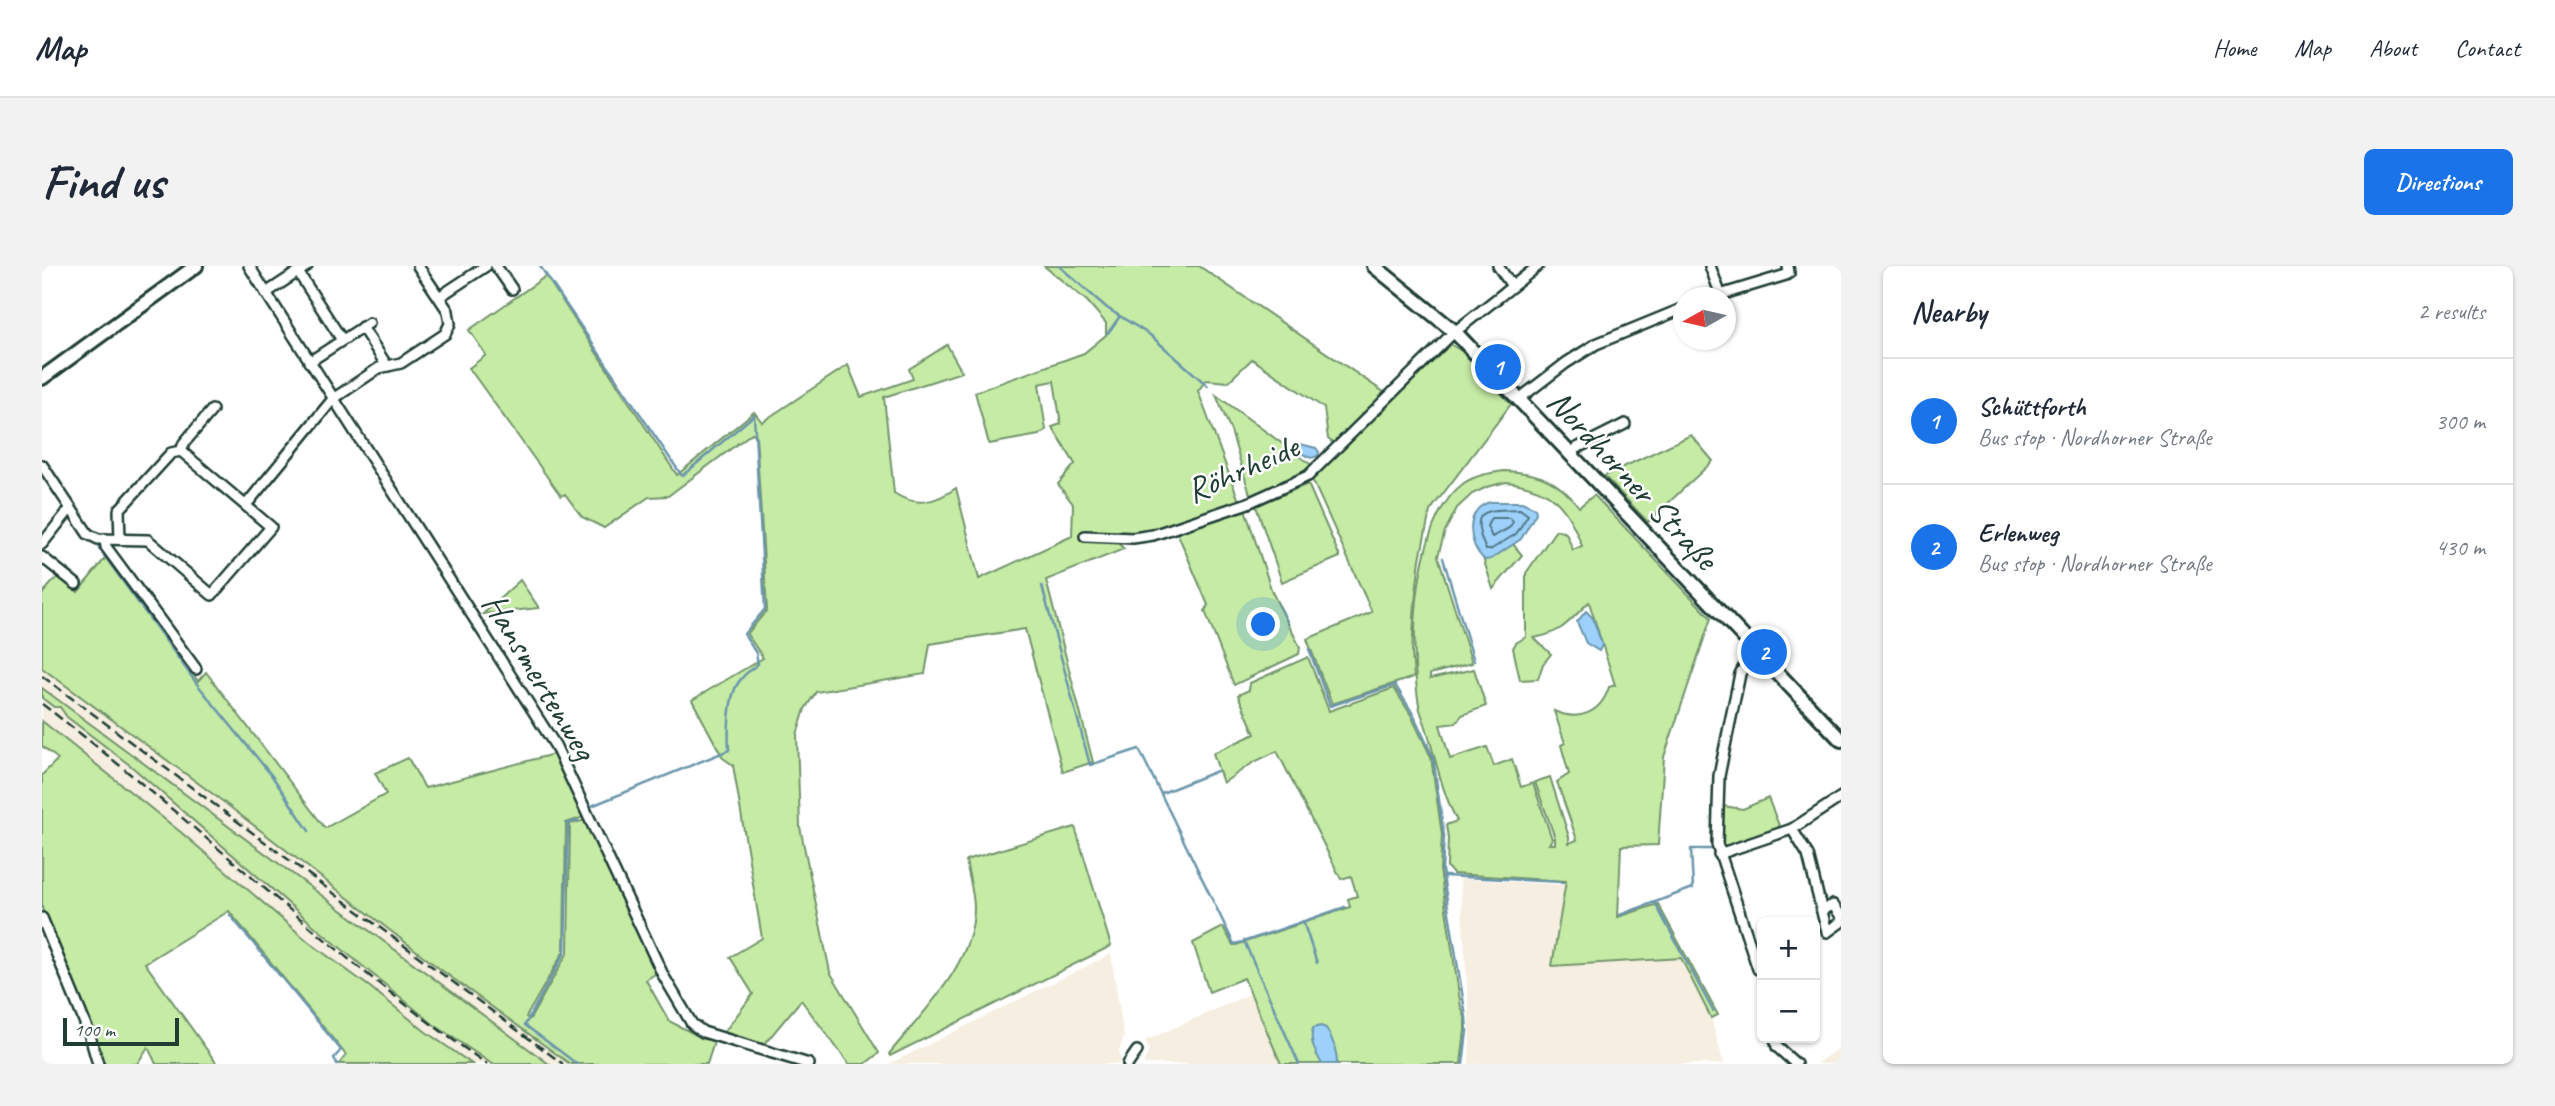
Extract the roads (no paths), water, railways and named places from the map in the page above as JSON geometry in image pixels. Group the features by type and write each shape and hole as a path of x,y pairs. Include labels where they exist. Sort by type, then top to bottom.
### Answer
{"street":[{"path":"42,378 196,266"},
{"name":"Hansmertenweg","path":"249,266 555,745 663,975 692,1024 703,1032 809,1064"},
{"path":"266,293 307,266"},
{"path":"246,505 333,399 379,368 401,363 445,334 450,317 418,266"},
{"path":"439,297 486,266"},
{"path":"496,266 512,289"},
{"name":"Nordhorner Straße","path":"1374,266 1455,332 1841,740"},
{"path":"1498,266 1512,286"},
{"name":"Röhrheide","path":"1085,536 1133,538 1153,535 1248,503 1308,476 1455,332 1538,266"},
{"path":"1710,266 1718,287"},
{"path":"1736,289 1786,275 1789,272 1788,266"},
{"path":"298,272 342,340"},
{"path":"1519,399 1596,344 1673,312"},
{"path":"309,362 366,325 387,366"},
{"path":"181,451 184,443 212,411"},
{"path":"1571,454 1575,449 1625,424"},
{"path":"42,465 88,534 105,539 148,540 212,595 271,527 181,451"},
{"path":"120,539 119,510 171,453 181,451"},
{"path":"42,544 70,509"},
{"path":"105,539 106,547 196,669"},
{"path":"42,557 76,584"},
{"path":"1756,651 1740,674 1723,756 1719,776 1717,844 1757,966"},
{"path":"1719,854 1792,829 1841,797"},
{"path":"1792,829 1808,855 1827,933 1841,919 1833,905 1822,910"},
{"path":"42,918 46,937 89,1033 98,1064"},
{"path":"1776,1043 1777,1047 1796,1064"},
{"path":"1128,1064 1137,1051"}],"water":[{"path":"1300,444 1316,448 1318,456 1311,458 1301,453 1297,447"},
{"path":"1491,502 1522,502 1535,508 1536,513 1521,539 1491,559 1485,560 1475,546 1471,528 1476,511"},
{"path":"1586,611 1593,618 1602,645 1599,651 1586,643 1577,622"},
{"path":"1313,1028 1326,1028 1333,1041 1337,1064 1322,1064 1315,1051 1312,1042"}],"waterway":[{"path":"540,266 682,476 753,416"},
{"path":"1059,266 1107,308 1150,335 1208,386"},
{"path":"1108,333 1120,316"},
{"path":"589,807 729,750 732,697 742,677 758,664 756,653 744,634 765,609 754,415"},
{"path":"98,547 197,684 272,776 309,831"},
{"path":"1443,558 1474,661"},
{"path":"1042,586 1090,765 1139,749 1234,944 1345,907"},
{"path":"1309,649 1330,706 1395,685 1413,714 1433,757 1444,836 1442,870 1466,1017 1463,1064"},
{"path":"1162,793 1217,771"},
{"path":"577,1064 525,1025 565,952 568,823 578,821"},
{"path":"1620,915 1693,888 1691,849 1713,849 1716,854"},
{"path":"1719,863 1728,894"},
{"path":"1444,876 1563,882"},
{"path":"1655,903 1713,1011"},
{"path":"230,915 341,1050 334,1058 337,1064"},
{"path":"1303,921 1317,963"},
{"path":"1244,941 1299,1064"}],"railway":[{"path":"42,676 563,1064"},
{"path":"42,704 154,794 317,933 429,1022 487,1064"}],"place":[{"name":"Schüttforth","path":"1498,367"},
{"name":"Erlenweg","path":"1764,652"}]}
